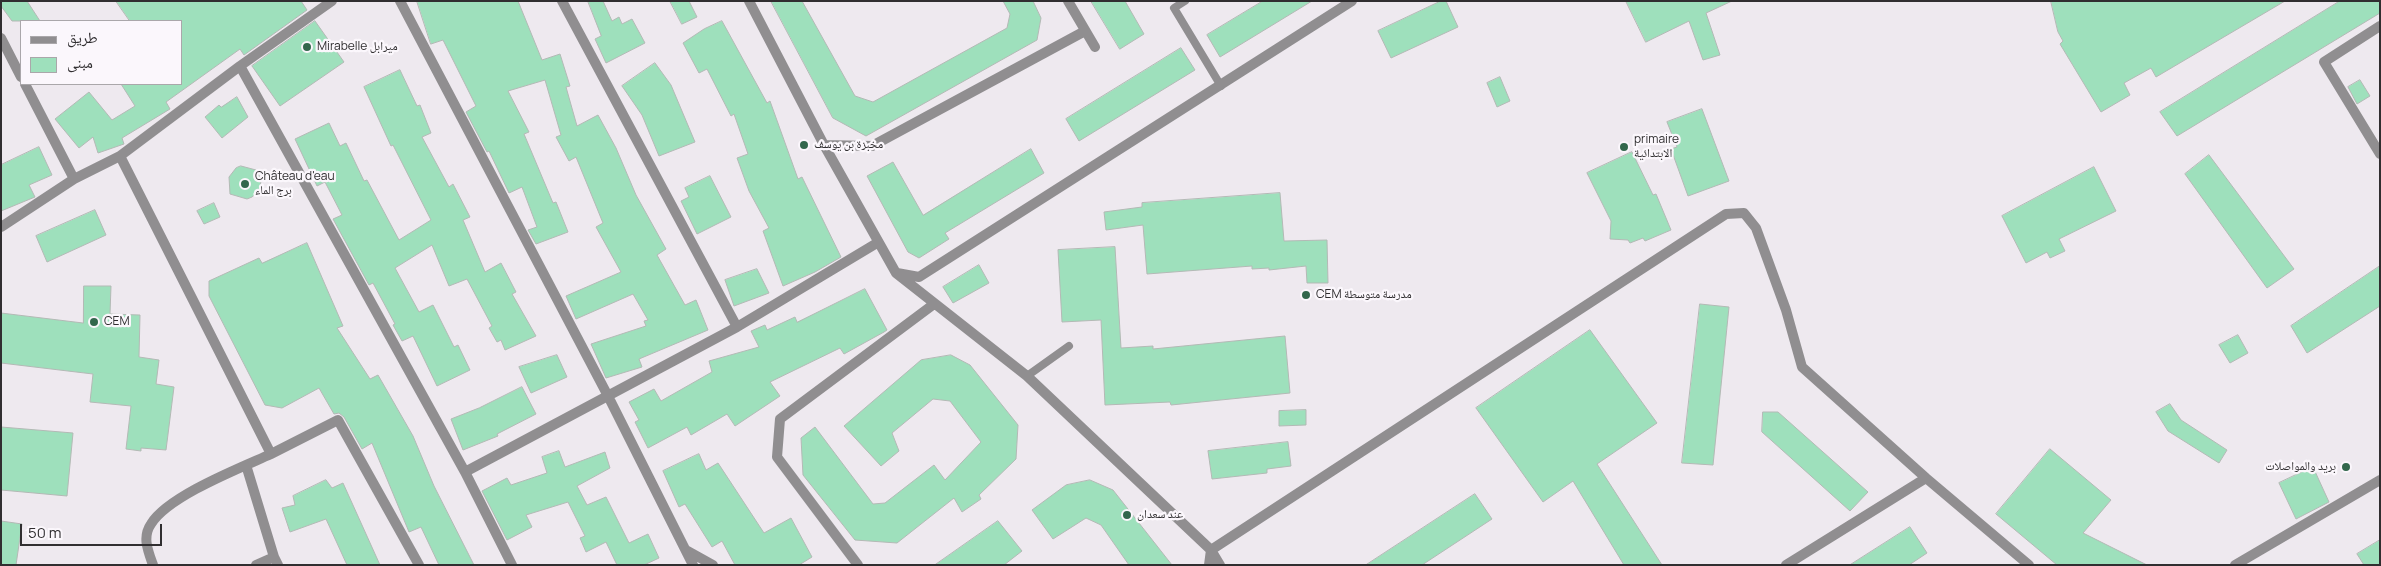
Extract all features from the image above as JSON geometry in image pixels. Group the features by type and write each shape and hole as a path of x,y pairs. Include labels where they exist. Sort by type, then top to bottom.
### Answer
{"street":[{"path":"1,227 74,179 120,156 240,66 332,1"},
{"path":"400,1 608,396 694,565"},
{"path":"562,1 737,327"},
{"path":"749,1 824,145 877,243 896,273 1027,376 1210,550 1220,565"},
{"path":"1068,1 1095,47"},
{"path":"896,273 919,277 1352,1"},
{"path":"2380,26 2324,62 2380,154"},
{"path":"824,145 872,146 1085,30"},
{"path":"1,38 20,75"},
{"path":"240,66 465,472 512,565"},
{"path":"26,85 74,179"},
{"path":"120,156 271,454"},
{"path":"1210,550 1726,214 1744,213 1756,228 1786,310 1802,367 1926,478 2029,565"},
{"path":"465,472 737,327 877,243"},
{"path":"858,565 777,457 780,419 934,304"},
{"path":"153,565 146,538 151,524 167,508 187,494 338,420 420,565"},
{"path":"246,465 276,561 256,565"},
{"path":"1786,565 1926,478"},
{"path":"2235,565 2380,480"},
{"path":"686,550 713,565"},
{"path":"1209,565 1210,550"}],"lane":[{"path":"1185,1 1174,8 1221,86"},
{"path":"1027,376 1069,346"}],"building":[{"path":"1,1 27,1 39,20 12,21 1,6"},
{"path":"116,1 301,1 307,10 244,55 240,49 166,102 170,109 122,138 124,144 98,153 93,137 79,148 55,119 89,92 112,120 135,106 122,85 182,85 182,20 129,20"},
{"path":"417,1 518,1 542,60 560,54 570,86 566,87 577,126 598,115 616,148 636,195 666,249 657,255 685,305 696,300 708,330 639,359 642,367 606,378 591,344 646,326 644,321 648,320 633,294 576,319 566,296 621,272 596,227 603,223 576,157 569,161 556,137 561,135 545,80 508,91 529,132 524,134 553,203 556,202 568,232 536,244 528,230 537,227 522,187 509,193 489,151 487,152 466,112 476,106 443,40 431,44"},
{"path":"588,1 603,1 612,21 619,17 622,24 632,19 645,43 606,63 595,39 601,36"},
{"path":"670,1 689,1 697,17 682,24"},
{"path":"771,1 802,1 855,96 873,102 1007,28 1010,14 1003,1 1033,1 1041,18 1037,40 866,136 833,118"},
{"path":"1091,1 1125,1 1144,34 1120,49"},
{"path":"1263,1 1312,1 1220,57 1207,35"},
{"path":"1441,1 1446,1 1458,27 1391,58 1378,31"},
{"path":"1626,1 1732,1 1706,13 1720,55 1703,60 1689,21 1646,42"},
{"path":"2051,1 2285,1 2156,77 2151,68 2124,83 2130,95 2101,112 2060,44 2063,41 2058,32"},
{"path":"2340,1 2380,1 2380,13 2177,136 2160,112"},
{"path":"315,21 344,62 280,106 252,66"},
{"path":"722,21 767,103 770,101 798,179 802,177 841,257 815,272 783,286 763,231 769,228 749,191 737,158 748,154 734,114 731,116 707,69 699,73 683,43 704,29"},
{"path":"1181,48 1195,70 1079,141 1066,119"},
{"path":"655,63 671,85 695,142 659,156 642,115 622,86"},
{"path":"400,70 417,106 420,105 431,133 422,137 449,187 453,184 470,217 463,220 485,272 501,263 516,292 512,294 536,336 505,350 501,340 497,342 489,328 492,326 467,279 449,286 432,245 395,268 419,312 433,305 454,347 458,345 470,370 437,386 413,336 402,341 373,283 369,285 333,219 342,215 325,182 317,186 295,139 329,123 340,146 346,143 364,181 367,180 399,240 431,220 393,145 391,146 364,87"},
{"path":"1500,77 1510,101 1497,107 1487,83"},
{"path":"2360,80 2370,96 2357,104 2348,87"},
{"path":"237,97 248,117 222,138 205,117 219,105 221,107"},
{"path":"1702,109 1729,181 1688,196 1671,149 1677,147 1667,122"},
{"path":"39,147 52,175 29,185 35,197 1,211 1,165"},
{"path":"1031,149 1044,173 945,233 949,239 919,258 908,252 867,176 893,162 923,215"},
{"path":"1632,152 1653,195 1656,194 1671,230 1645,241 1643,238 1630,243 1628,240 1610,239 1611,221 1587,173"},
{"path":"2209,155 2294,269 2267,288 2185,174"},
{"name":"Château d'eau برج الماء","path":"241,166 256,170 261,179 260,190 247,199 230,194 229,177 236,168"},
{"path":"2094,167 2116,211 2059,239 2065,251 2050,258 2047,252 2026,263 2002,216"},
{"path":"710,176 731,217 697,234 681,201 689,197 685,188"},
{"path":"1280,193 1284,241 1327,240 1328,283 1307,283 1306,266 1269,270 1269,268 1252,269 1252,266 1147,274 1143,225 1106,230 1104,212 1142,207 1142,203"},
{"path":"214,203 220,217 204,224 197,211"},
{"path":"95,210 106,235 47,262 36,236"},
{"path":"307,243 343,326 337,328 370,379 378,375 413,436 434,486 474,565 439,565 421,527 409,532 372,443 362,449 344,417 339,413 334,414 319,388 282,408 265,405 209,296 209,281 259,258 262,263"},
{"path":"1115,247 1121,348 1153,346 1153,349 1285,336 1290,393 1171,405 1170,402 1105,405 1101,320 1062,322 1058,250"},
{"path":"979,265 989,283 953,303 943,287"},
{"path":"2380,266 2380,306 2307,353 2291,326"},
{"path":"757,269 769,293 734,306 725,280"},
{"path":"84,286 111,286 110,314 140,315 139,357 159,360 156,384 174,387 166,450 141,448 141,451 126,449 131,406 90,402 93,374 1,363 1,313 83,323"},
{"path":"865,289 887,330 844,354 840,348 770,382 780,396 735,426 727,414 691,435 687,427 648,448 635,422 639,420 629,402 654,389 661,401 712,372 709,361 759,347 751,331 765,325 767,330 795,317 797,322"},
{"path":"1700,304 1729,307 1713,465 1682,463"},
{"path":"1590,330 1657,423 1597,464 1662,565 1624,565 1573,481 1543,502 1476,408"},
{"path":"2238,335 2248,353 2230,363 2219,345"},
{"path":"557,355 567,377 531,393 519,367"},
{"path":"951,355 970,365 1018,425 1016,459 979,495 981,499 962,512 954,498 897,543 855,540 803,475 801,438 815,427 873,504 885,503 934,465 945,480 981,442 950,401 933,399 892,433 899,451 881,466 844,426 921,360"},
{"path":"522,387 536,414 497,434 498,436 463,450 451,419"},
{"path":"2170,404 2181,420 2227,450 2219,463 2168,431 2156,412"},
{"path":"1306,410 1306,425 1279,426 1279,411"},
{"path":"1763,412 1778,412 1868,492 1850,511 1762,432"},
{"path":"1,427 73,433 67,496 1,490"},
{"path":"1288,442 1291,466 1267,469 1267,473 1212,479 1208,451"},
{"path":"2050,449 2111,500 2083,533 2147,565 2057,565 1996,514"},
{"path":"559,451 565,467 605,452 610,468 577,486 587,505 606,497 629,543 648,534 659,558 644,565 617,565 606,542 586,552 580,538 585,536 568,502 526,515 532,527 507,540 482,491 507,478 511,485 547,473 542,457"},
{"path":"699,454 706,470 718,463 764,533 791,518 812,557 799,565 735,565 722,541 712,547 685,504 679,507 663,471"},
{"path":"2313,467 2329,502 2296,519 2279,483"},
{"path":"326,480 332,488 343,483 380,565 347,565 326,519 290,532 282,508 295,505 293,496"},
{"path":"1090,480 1113,490 1172,565 1129,565 1101,525 1086,518 1053,539 1032,510 1066,485"},
{"path":"1475,494 1492,519 1422,565 1366,565"},
{"path":"1,521 22,524 16,565 1,565"},
{"path":"998,521 1022,551 1004,565 935,565"},
{"path":"1910,527 1927,553 1909,565 1850,565"},
{"path":"2380,540 2380,565 2364,565 2357,554"}],"place":[{"name":"Mirabelle ميرابل","path":"307,47"},
{"name":"مخبزة بن یوسف","path":"804,145"},
{"name":"primaire الابتدائية","path":"1624,147"},
{"name":"Château d'eau برج الماء","path":"245,184"},
{"name":"CEM مدرسة متوسطة","path":"1306,295"},
{"name":"CEM","path":"94,322"},
{"name":"بريد والمواصلات","path":"2346,467"},
{"name":"عند سعدان","path":"1127,515"}]}
